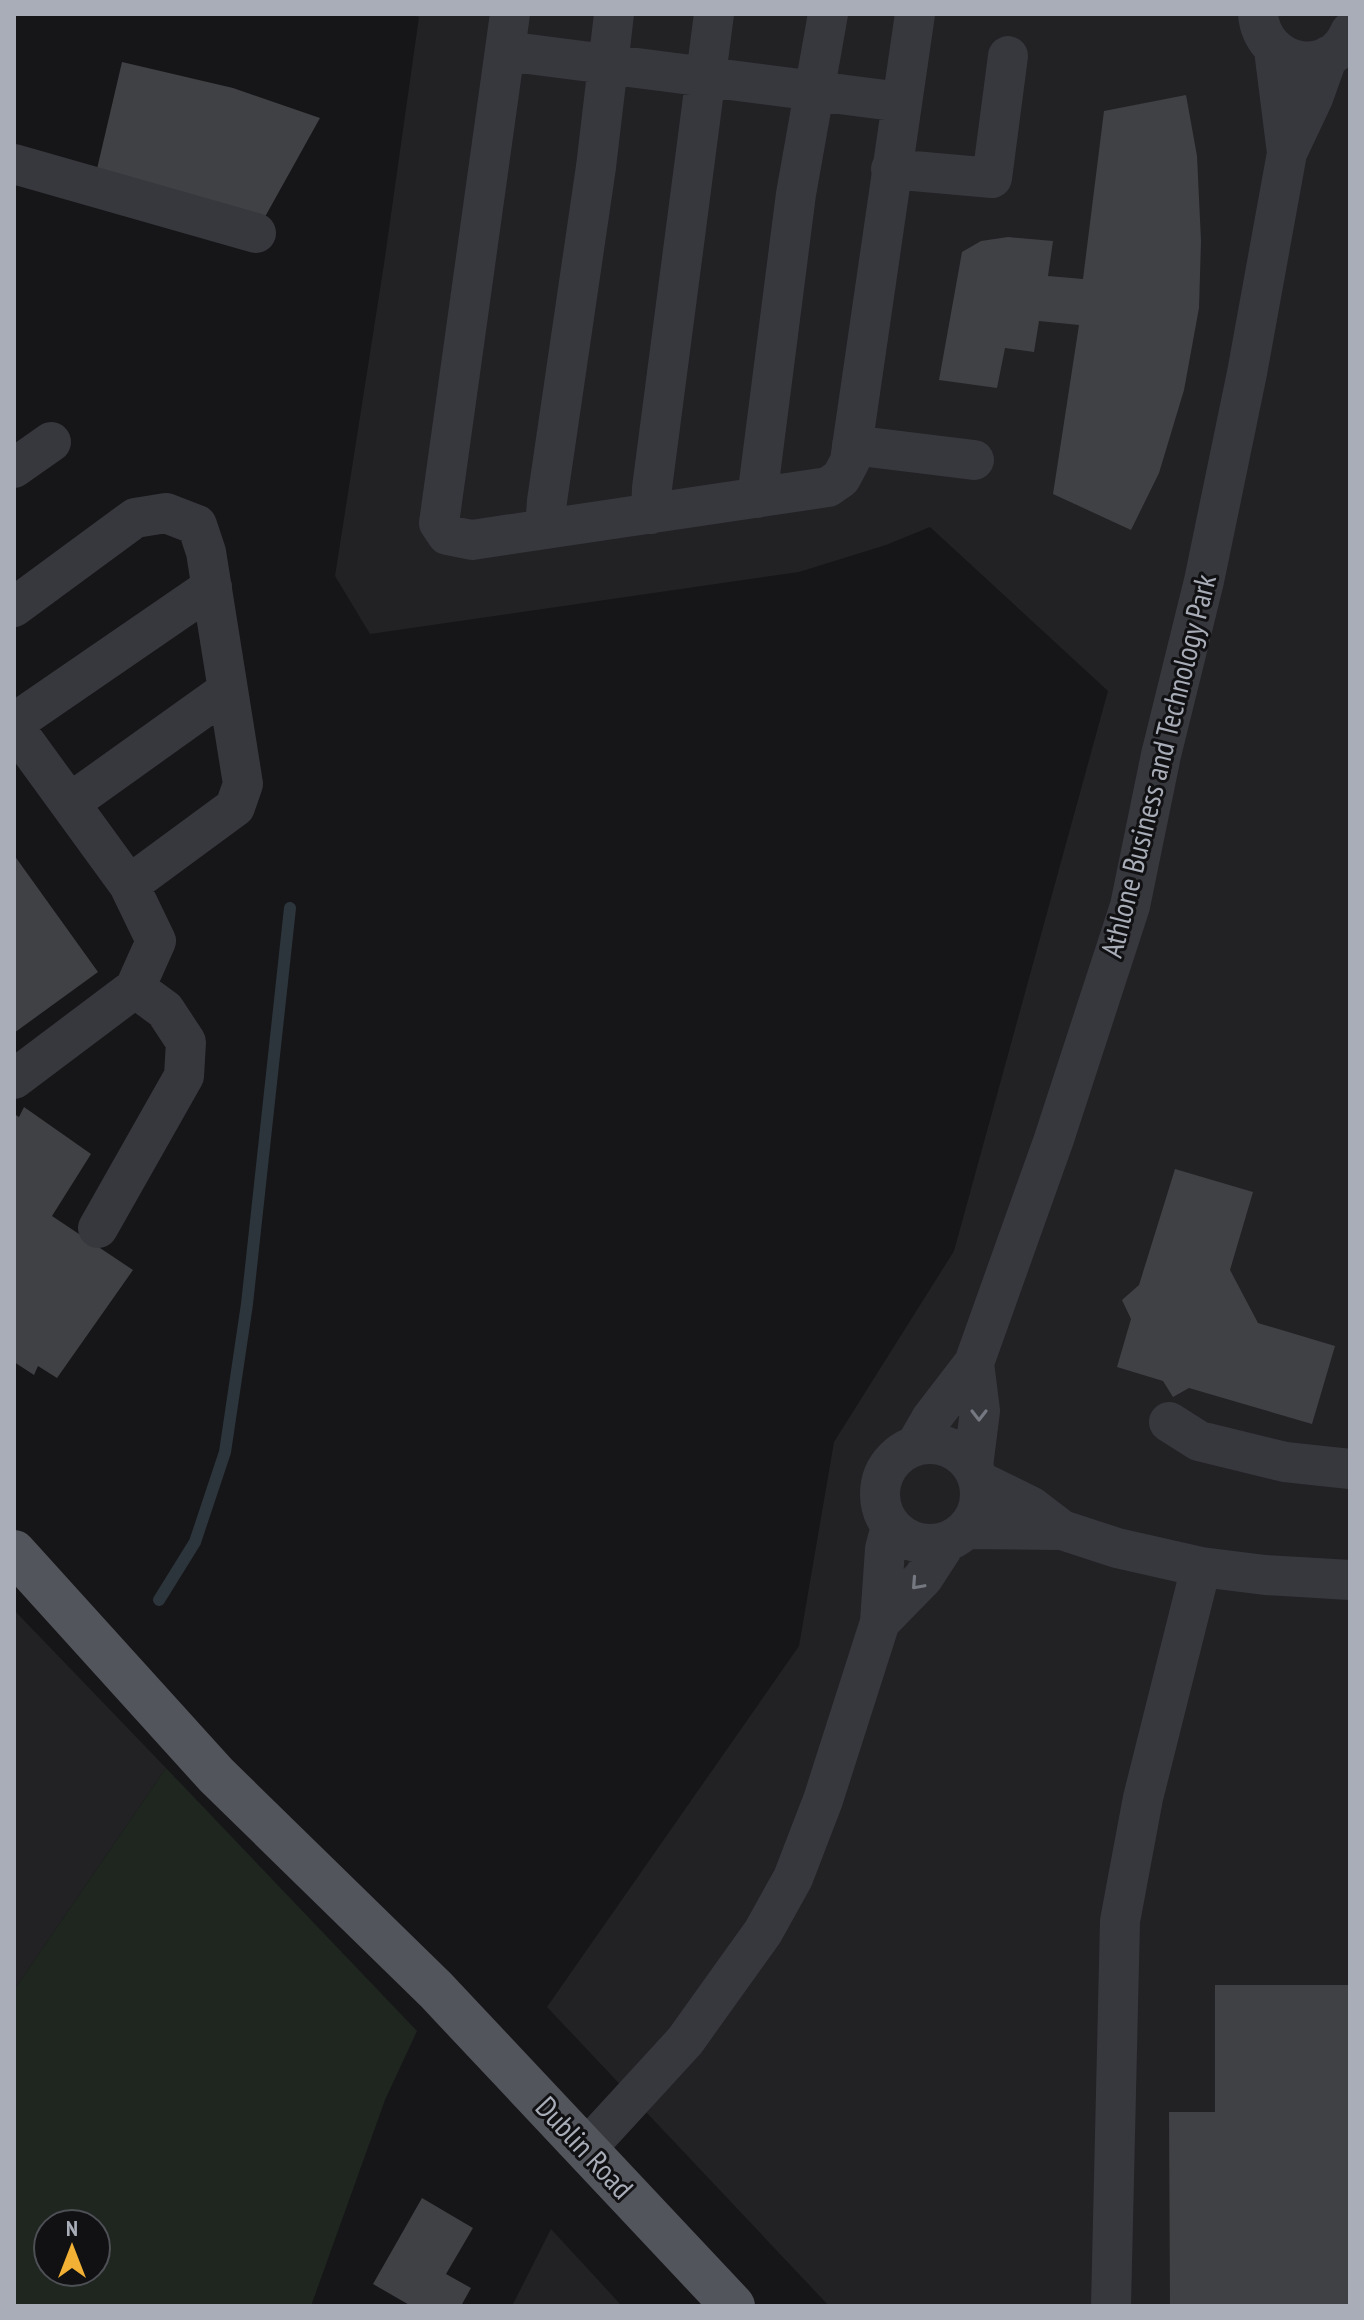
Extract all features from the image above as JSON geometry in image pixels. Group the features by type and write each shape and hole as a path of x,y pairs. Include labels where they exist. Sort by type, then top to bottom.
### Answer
{"main road":[{"name":"Dublin Road","path":"14,1552 216,1775 436,1990 733,2306"}],"street":[{"path":"545,529 596,167 614,14"},
{"path":"651,514 714,14"},
{"path":"757,498 796,194 828,14"},
{"path":"901,102 608,65 507,32 439,523 447,535 472,540 828,487 841,478 850,461 915,14"},
{"name":"Athlone Business and Technology Park","path":"1256,26 1287,58 1301,62 1314,61 1344,40"},
{"name":"Athlone Business and Technology Park","path":"1256,26 1287,153"},
{"name":"Athlone Business and Technology Park","path":"585,2150 685,2041 763,1932 793,1878 823,1800 880,1622 885,1549 891,1526 882,1511 879,1495 882,1479 889,1464 901,1452 916,1445 931,1419 974,1363 1054,1139 1130,906 1161,755 1204,581 1253,342 1287,153 1344,40"},
{"path":"891,169 992,178 1008,56"},
{"path":"14,164 256,233"},
{"path":"14,468 51,442"},
{"path":"852,445 974,460"},
{"path":"14,607 135,518 166,513 197,525 206,552 243,784 235,807 129,885"},
{"path":"14,1079 135,988 156,941 129,885 14,725 212,587"},
{"path":"70,803 228,690"},
{"path":"98,1228 184,1076 186,1042 165,1010 135,988"},
{"name":"Athlone Business and Technology Park","path":"880,1622 923,1578 977,1511 981,1495 976,1474 980,1411 974,1363"},
{"path":"1169,1422 1199,1441 1285,1462 1350,1469"},
{"path":"916,1445 933,1443 949,1447 962,1455 976,1474 1032,1507 1062,1530 1117,1548 1201,1567 1265,1575 1350,1580"},
{"path":"891,1526 903,1537 918,1543 933,1544 957,1535 1062,1530"},
{"path":"1111,2306 1120,1921 1143,1798 1201,1567"}],"shaded area":[{"path":"410,14 1350,14 1350,2306 829,2306 547,2007 799,1646 834,1442 954,1251 1108,691 930,527 886,545 799,572 370,634 335,576 419,17"},
{"path":"14,1610 166,1768 14,1990"},
{"path":"166,1768 417,2031 385,2100 311,2306 14,2306 14,1990"},
{"path":"551,2229 622,2306 512,2306"}],"building":[{"path":"122,62 233,88 320,118 256,233 93,186"},
{"path":"1186,95 1197,156 1201,241 1199,308 1184,390 1159,473 1131,530 1053,494 1079,325 1039,321 1034,352 1005,348 997,388 939,380 962,252 981,241 1008,237 1053,241 1048,276 1083,279 1104,111"},
{"path":"14,855 98,972 14,1033"},
{"path":"24,1107 91,1154 52,1216 133,1270 57,1378 38,1366 34,1375 14,1362 14,1114 19,1117"},
{"path":"1175,1169 1253,1192 1230,1270 1258,1323 1335,1346 1312,1424 1189,1388 1173,1397 1163,1381 1117,1367 1131,1319 1122,1300 1139,1285"},
{"path":"1215,1985 1350,1985 1350,2306 1170,2306 1169,2112 1215,2112"},
{"path":"422,2198 473,2228 446,2274 471,2288 461,2306 411,2306 373,2284"}],"waterway":[{"path":"159,1600 195,1542 225,1452 247,1304 290,908"}]}
